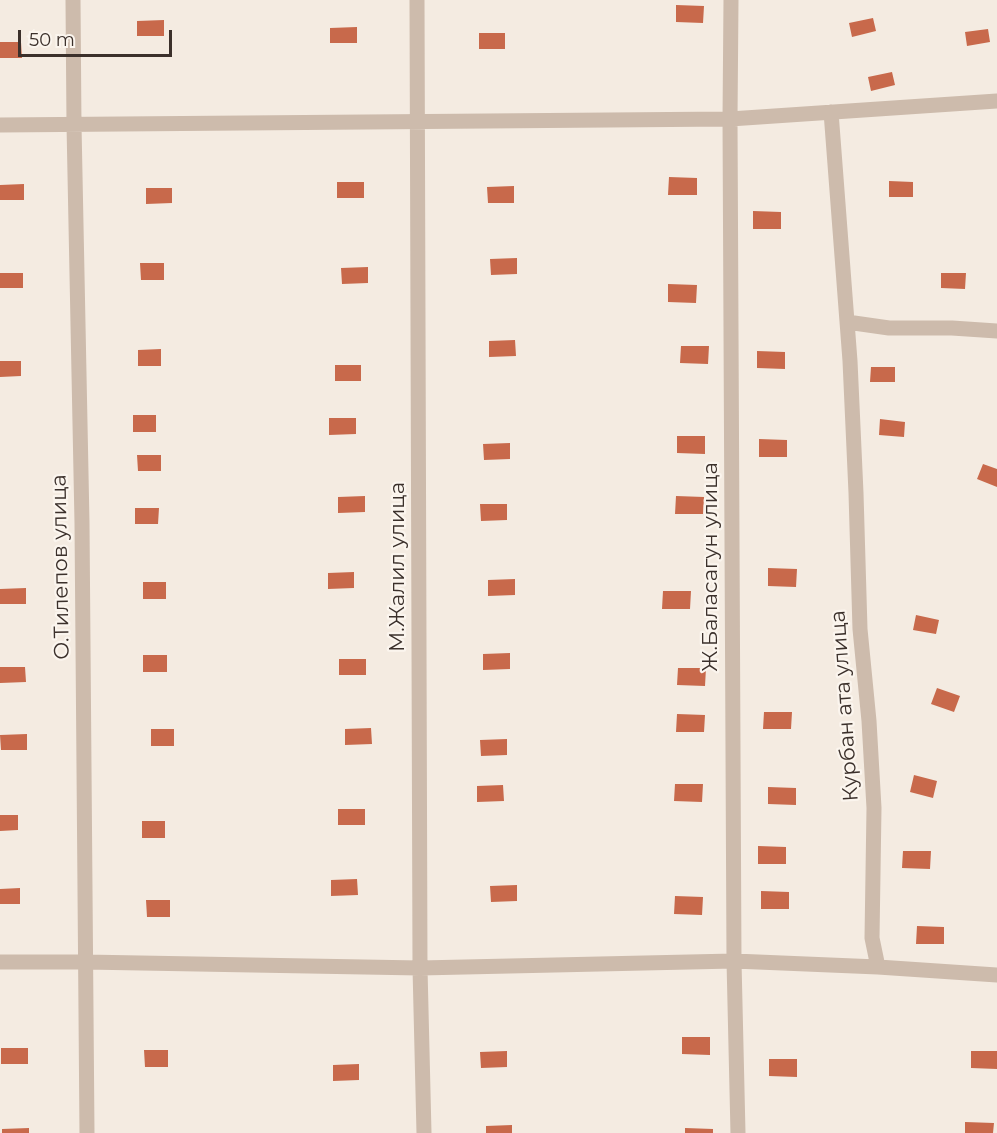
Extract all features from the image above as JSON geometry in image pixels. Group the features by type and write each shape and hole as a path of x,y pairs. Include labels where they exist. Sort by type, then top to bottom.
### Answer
{"street":[{"name":"О.Тилепов улица","path":"73,0 82,523 87,1133"},
{"name":"М.Жалил улица","path":"417,0 420,969 423,1133"},
{"name":"Ж.Баласагун улица","path":"731,0 734,961 738,1133"},
{"path":"0,125 730,119 997,101"},
{"name":"Курбан ата улица","path":"831,112 847,322 860,629 874,808 872,938 878,967"},
{"path":"847,322 889,328 997,331"},
{"path":"0,962 420,969 734,961 997,975"}],"building":[{"path":"676,5 704,6 703,23 676,22"},
{"path":"873,18 876,31 852,37 849,23"},
{"path":"164,20 164,36 137,36 137,21"},
{"path":"357,27 357,43 330,43 330,28"},
{"path":"988,29 990,42 967,46 965,32"},
{"path":"479,33 505,33 505,49 479,49"},
{"path":"0,42 21,42 22,58 0,58"},
{"path":"892,72 895,85 871,91 868,77"},
{"path":"669,177 697,178 697,195 668,195"},
{"path":"889,181 913,182 913,197 889,197"},
{"path":"337,182 364,182 364,198 337,198"},
{"path":"24,184 24,200 0,200 0,185"},
{"path":"514,186 514,203 488,203 487,187"},
{"path":"146,188 172,188 172,203 146,204"},
{"path":"753,211 781,212 781,229 753,229"},
{"path":"517,258 517,274 491,275 490,259"},
{"path":"140,263 164,263 164,280 141,280"},
{"path":"368,267 368,283 342,284 341,268"},
{"path":"0,273 23,273 23,288 0,288"},
{"path":"941,273 966,273 965,289 941,288"},
{"path":"668,284 697,285 696,303 668,302"},
{"path":"515,340 516,356 489,357 489,341"},
{"path":"681,346 709,346 708,364 680,363"},
{"path":"161,349 161,366 138,366 138,350"},
{"path":"757,351 785,352 785,369 757,368"},
{"path":"0,361 21,361 21,376 0,377"},
{"path":"335,365 361,365 361,381 335,381"},
{"path":"871,367 895,367 895,382 870,382"},
{"path":"133,415 156,415 156,432 133,432"},
{"path":"329,418 356,418 356,434 329,435"},
{"path":"880,419 905,422 904,437 879,435"},
{"path":"677,436 705,436 705,454 677,453"},
{"path":"759,439 787,440 787,457 759,457"},
{"path":"510,443 510,459 484,460 483,444"},
{"path":"137,455 161,455 161,471 138,471"},
{"path":"983,464 997,469 997,487 977,479"},
{"path":"365,496 365,512 338,513 338,497"},
{"path":"676,496 704,497 703,514 675,514"},
{"path":"480,504 507,504 507,520 481,521"},
{"path":"135,508 159,508 158,524 135,524"},
{"path":"768,568 797,569 796,587 768,586"},
{"path":"354,572 354,588 328,589 328,573"},
{"path":"515,579 515,595 488,596 488,580"},
{"path":"143,582 166,582 166,599 143,599"},
{"path":"26,588 26,604 0,604 0,589"},
{"path":"663,591 691,591 690,609 662,609"},
{"path":"916,615 939,620 936,634 913,630"},
{"path":"510,653 510,669 483,670 483,654"},
{"path":"143,655 167,655 167,672 143,672"},
{"path":"339,659 366,659 366,675 339,675"},
{"path":"0,667 25,667 26,682 0,683"},
{"path":"678,668 706,668 705,686 677,685"},
{"path":"937,688 960,696 954,712 931,704"},
{"path":"764,712 792,712 791,729 763,729"},
{"path":"677,714 705,715 704,732 676,732"},
{"path":"371,728 372,744 345,745 345,729"},
{"path":"151,729 174,729 174,746 151,746"},
{"path":"27,734 27,750 1,750 0,735"},
{"path":"507,739 507,755 481,756 480,740"},
{"path":"914,775 937,781 933,798 910,792"},
{"path":"675,784 703,784 702,802 674,801"},
{"path":"503,785 504,801 477,802 477,786"},
{"path":"768,787 796,788 796,805 768,804"},
{"path":"338,809 365,809 365,825 338,825"},
{"path":"0,815 18,815 18,830 0,831"},
{"path":"142,821 165,821 165,838 142,838"},
{"path":"758,846 786,847 786,864 758,864"},
{"path":"903,851 931,851 930,869 902,868"},
{"path":"357,879 358,895 331,896 331,880"},
{"path":"517,885 517,901 491,902 490,886"},
{"path":"20,888 20,904 0,904 0,889"},
{"path":"761,891 789,892 789,909 761,909"},
{"path":"675,896 703,897 702,915 674,914"},
{"path":"146,900 170,900 170,917 147,917"},
{"path":"917,926 944,927 944,944 916,944"},
{"path":"682,1037 710,1037 710,1055 682,1054"},
{"path":"1,1048 28,1048 28,1064 1,1064"},
{"path":"144,1050 168,1050 168,1067 145,1067"},
{"path":"507,1051 507,1067 481,1068 480,1052"},
{"path":"971,1051 997,1051 997,1069 971,1068"},
{"path":"769,1059 797,1059 797,1077 769,1076"},
{"path":"359,1064 359,1080 333,1081 333,1065"},
{"path":"965,1122 994,1123 993,1133 965,1133"},
{"path":"512,1125 512,1133 486,1133 486,1126"},
{"path":"29,1128 29,1133 2,1133 2,1129"},
{"path":"685,1128 713,1129 713,1133 685,1133"}]}
